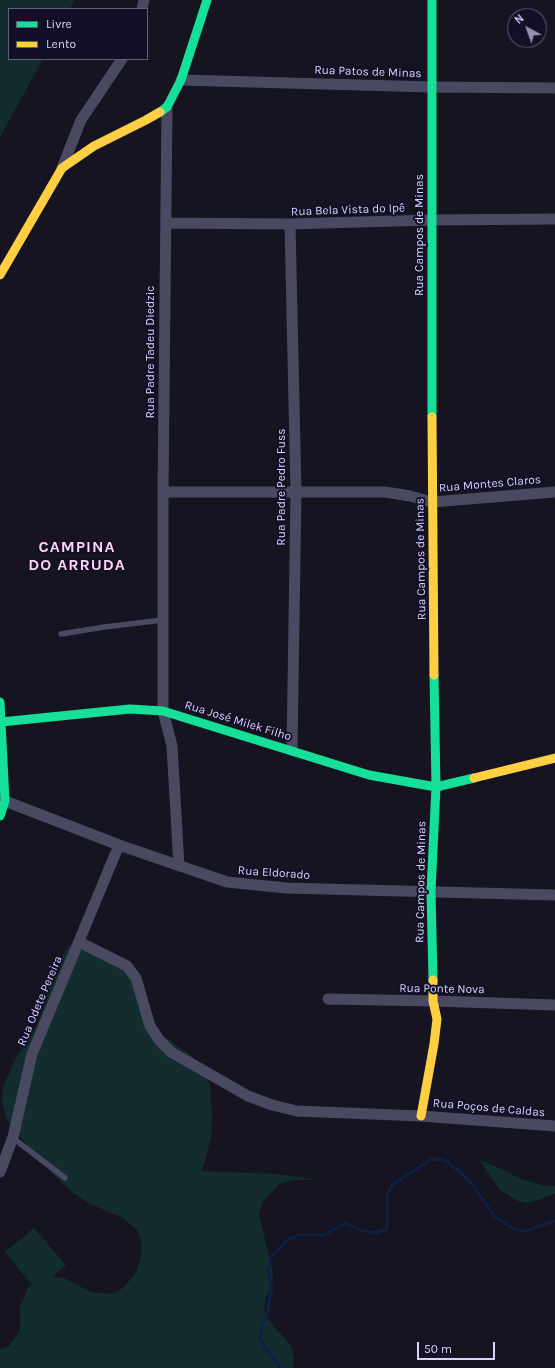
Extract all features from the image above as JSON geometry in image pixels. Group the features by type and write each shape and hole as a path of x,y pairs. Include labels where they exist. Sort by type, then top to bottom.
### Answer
{"street":[{"name":"Rua Padre Tadeu Diedzic","path":"179,866 172,746 163,711 163,492 167,107 181,80 207,0"},
{"name":"Rua Campos de Minas","path":"421,1116 437,1019 433,1001 430,891 436,787 432,502 432,0"},
{"path":"0,275 62,168 81,120 121,60"},
{"name":"Rua Patos de Minas","path":"181,80 431,87 555,88"},
{"path":"62,168 94,146 146,120 167,107"},
{"name":"Rua Bela Vista do Ipê","path":"166,223 290,224 432,220 555,219"},
{"name":"Rua Padre Pedro Fuss","path":"290,224 296,492 292,750"},
{"name":"Rua Montes Claros","path":"163,492 385,492 432,502 555,492"},
{"path":"0,702 5,801 0,816"},
{"name":"Rua José Milek Filho","path":"1,722 130,709 163,711 369,775 436,787 555,758"},
{"name":"Rua Eldorado","path":"5,801 119,845 227,882 286,888 555,895"},
{"name":"Rua Odete Pereira","path":"0,1172 13,1137 32,1054 119,845"},
{"name":"Rua Poços de Caldas","path":"79,942 127,966 136,978 150,1026 159,1040 171,1052 248,1096 272,1106 297,1111 421,1116 555,1126"},
{"name":"Rua Ponte Nova","path":"328,999 555,1005"}],"lane":[{"path":"61,634 163,620"},
{"path":"13,1137 64,1178"}],"green space":[{"path":"0,0 75,0 71,8 8,8 8,60 42,60 0,137"},
{"path":"70,945 91,951 127,968 156,1028 166,1038 192,1056 202,1068 210,1085 212,1111 211,1138 202,1171 278,1174 316,1180 291,1180 278,1185 262,1203 259,1214 273,1273 272,1286 266,1297 264,1309 269,1320 291,1346 294,1359 293,1368 0,1368 0,1350 9,1346 20,1330 20,1306 28,1288 32,1285 5,1252 34,1228 66,1265 52,1277 64,1278 91,1292 111,1294 123,1288 135,1274 140,1261 142,1243 137,1230 123,1218 88,1203 73,1193 53,1174 13,1129 5,1115 2,1101 3,1087 15,1060 35,1028 42,1012 54,972 63,954"},
{"path":"479,1160 491,1164 519,1178 542,1185 555,1186 555,1194 529,1203 518,1201 499,1189"}],"waterway":[{"path":"281,1368 265,1348 260,1337 262,1325 268,1314 272,1289 268,1269 270,1258 287,1240 299,1235 324,1235 346,1223 357,1229 375,1233 387,1229 387,1195 393,1184 432,1159 444,1160 459,1171 472,1184 495,1217 514,1229 525,1231 555,1221"}],"traffic: fast":[{"path":"160,112 167,107 181,80 207,0"},
{"path":"432,0 432,417"},
{"path":"433,980 431,891 436,787 434,675"},
{"path":"0,702 5,801 0,816"},
{"path":"1,722 130,709 163,711 369,775 436,787 474,778"}],"traffic: slow":[{"path":"0,275 62,168 94,146 160,112"},
{"path":"432,417 434,675"},
{"path":"474,778 555,758"},
{"path":"421,1116 437,1019 433,1001 433,980"}],"district":[{"name":"CAMPINA DO ARRUDA","path":"77,556"}]}
